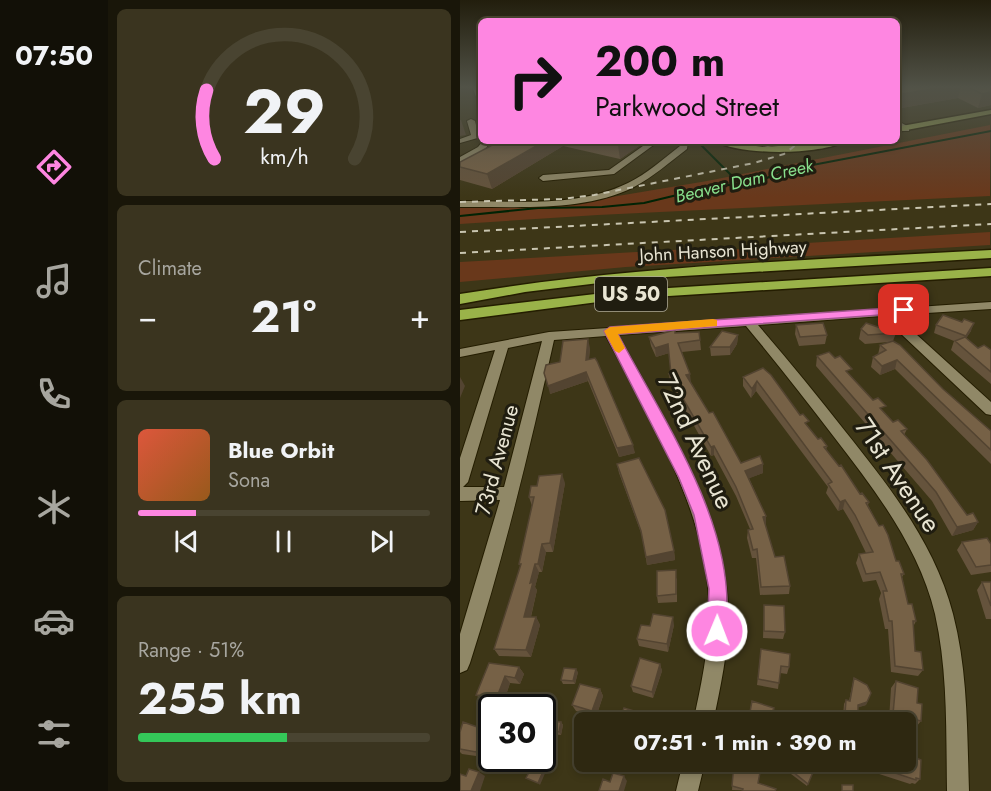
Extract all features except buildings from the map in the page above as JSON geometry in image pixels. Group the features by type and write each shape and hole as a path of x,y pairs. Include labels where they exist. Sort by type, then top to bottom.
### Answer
{"highway":[{"name":"John Hanson Highway","path":"460,299 525,288 632,275 991,254"},
{"name":"John Hanson Highway","path":"460,315 621,295 991,272"}],"main road":[{"path":"900,130 936,123"},
{"path":"743,144 785,150 822,144"}],"street":[{"path":"900,125 906,129"},
{"path":"460,141 478,135"},
{"path":"460,160 481,149 485,144"},
{"path":"543,178 611,172 651,144"},
{"path":"460,204 561,201 606,195 641,179 684,147 684,144"},
{"path":"743,144 773,144"},
{"path":"460,353 549,336 991,305"},
{"path":"883,311 991,410"},
{"name":"71st Avenue","path":"748,321 880,484 902,519 925,564 936,589 947,632 954,681 958,791"},
{"name":"72nd Avenue","path":"610,331 703,515 718,589 713,678 705,712"},
{"name":"73rd Avenue","path":"460,663 482,596 549,336"},
{"name":"73rd Avenue","path":"460,482 503,344"},
{"path":"460,494 510,493"},
{"path":"687,791 692,772"}],"shaded area":[{"path":"990,125 990,196 460,224 460,207 582,202 707,181"},
{"path":"990,232 990,245 626,267 460,282 460,262 707,248 758,250 790,244"}],"waterway":[{"name":"Beaver Dam Creek","path":"460,216 538,208 602,207 644,203 702,189 763,180 781,171 991,131"},
{"path":"700,144 739,183"}],"railway":[{"path":"460,202 561,199 594,195 754,163 784,154 797,144"},
{"path":"460,232 991,204"},
{"path":"460,253 991,224"}],"slow traffic":[{"path":"619,348 610,331 713,323"}],"route":[{"path":"717,631 718,589 703,515 610,331 904,310"}]}
